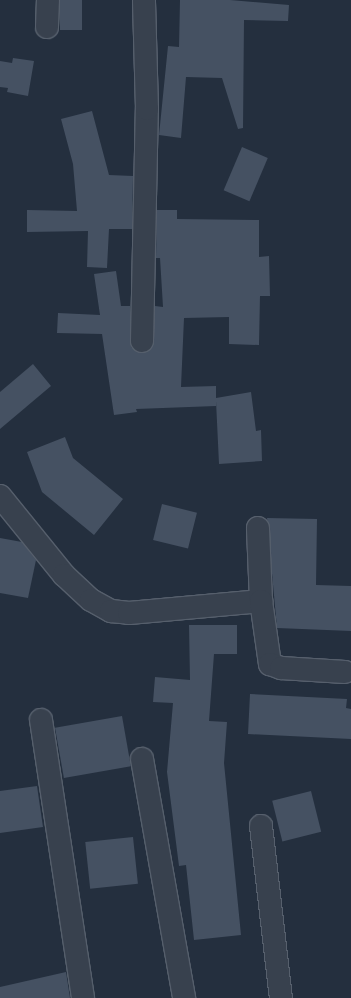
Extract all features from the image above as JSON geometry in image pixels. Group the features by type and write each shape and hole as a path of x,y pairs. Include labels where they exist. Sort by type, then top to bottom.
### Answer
{"street":[{"path":"47,27 48,0"},
{"path":"142,341 147,109 144,0"},
{"path":"0,496 64,575 91,600 111,611 128,613 261,601"},
{"path":"258,528 261,601 270,664 281,668 345,672"},
{"path":"41,720 82,998"},
{"path":"142,759 184,998"},
{"path":"261,826 281,998"}],"building":[{"path":"60,0 82,0 82,30 60,30"},
{"path":"180,0 230,0 289,5 288,21 244,20 243,128 238,129 222,78 186,77 181,138 159,135 168,46 179,47"},
{"path":"13,58 34,61 28,96 7,92 8,88 0,87 0,61 12,63"},
{"path":"92,111 109,175 133,176 132,229 109,229 107,268 87,267 88,231 27,232 27,210 77,211 73,164 61,119"},
{"path":"242,147 268,158 249,201 224,190"},
{"path":"157,210 177,210 177,219 259,220 259,257 269,256 270,296 260,296 259,345 229,344 229,317 184,318 181,387 216,386 216,398 251,392 256,431 261,430 262,461 219,464 216,401 216,406 136,409 137,412 114,415 102,334 57,333 58,313 100,315 94,274 116,271 121,306 130,306 131,347 141,353 152,348 155,306 163,307 160,258 156,258"},
{"path":"33,364 51,386 0,429 0,392"},
{"path":"65,437 73,458 123,499 94,535 42,492 27,452"},
{"path":"162,504 197,513 188,549 153,540"},
{"path":"267,518 317,519 316,585 351,586 351,631 277,628"},
{"path":"0,538 22,542 36,560 28,598 0,593"},
{"path":"189,625 237,625 237,654 214,654 209,721 227,722 224,763 241,935 194,940 186,865 179,866 167,772 173,703 153,702 155,677 190,680"},
{"path":"250,694 347,699 346,708 351,709 351,739 248,734"},
{"path":"122,716 131,766 64,778 55,728"},
{"path":"37,786 43,827 0,833 0,791"},
{"path":"311,791 321,832 282,841 272,801"},
{"path":"133,837 138,884 90,889 85,842"},
{"path":"66,972 70,998 0,998 0,987"}]}
